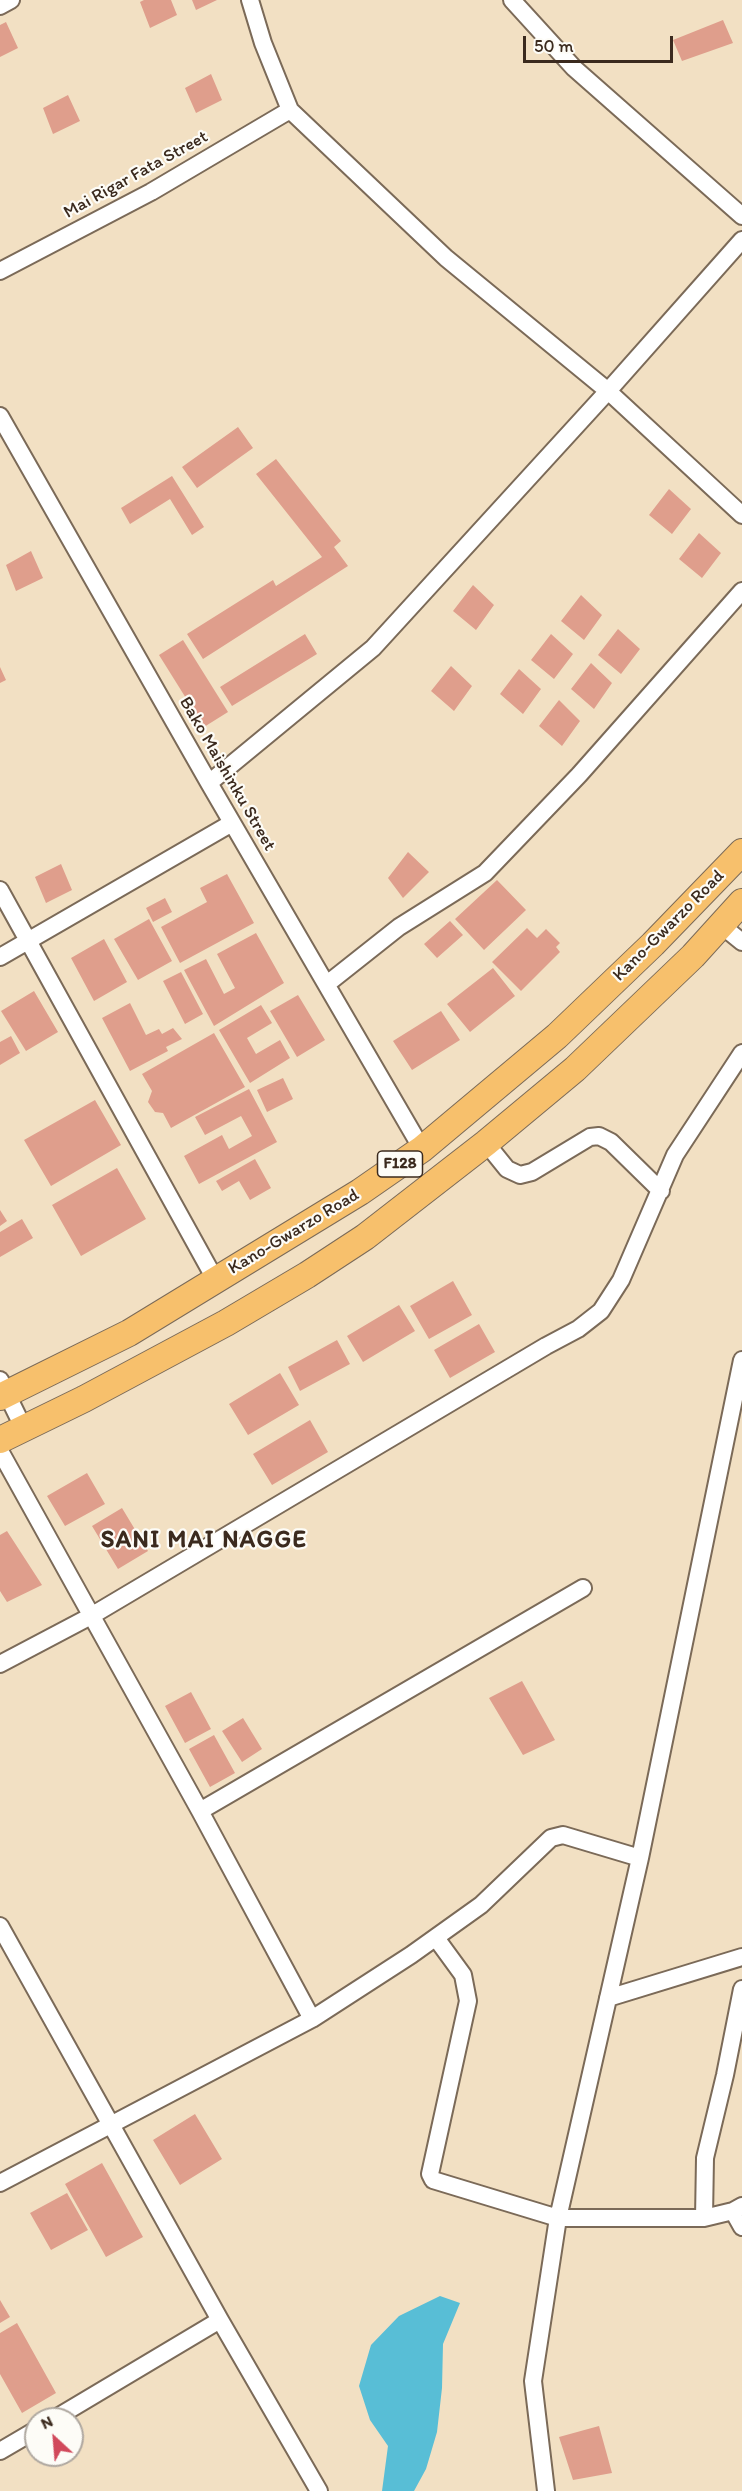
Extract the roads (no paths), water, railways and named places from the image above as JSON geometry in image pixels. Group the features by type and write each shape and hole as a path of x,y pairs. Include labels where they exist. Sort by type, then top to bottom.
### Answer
{"main road":[{"name":"Kano-Gwarzo Road","path":"2,1390 129,1333 360,1192 422,1149 557,1036 742,852"},
{"name":"Kano-Gwarzo Road","path":"0,1440 226,1323 365,1237 486,1143 575,1069 637,1012 742,902"}],"street":[{"path":"0,6 11,0"},
{"path":"250,0 263,43 290,110 446,258 608,391 742,515"},
{"path":"512,0 536,29 574,68 742,216"},
{"name":"Mai Rigar Fata Street","path":"0,271 152,192 290,110"},
{"path":"209,783 373,648 608,391 742,240"},
{"name":"Bako Maishinku Street","path":"0,416 232,823 422,1149"},
{"path":"327,984 399,927 485,873 579,775 742,591"},
{"path":"0,957 232,823"},
{"path":"0,890 215,1279"},
{"path":"721,925 742,942"},
{"path":"0,1664 92,1616 578,1329 601,1311 621,1280 675,1155 742,1053"},
{"path":"486,1143 507,1169 520,1175 532,1172 584,1140 599,1136 611,1142 661,1191"},
{"path":"546,2491 533,2381 558,2218 640,1858 742,1360"},
{"path":"2,1390 24,1428"},
{"path":"0,1451 200,1811 312,2019"},
{"path":"200,1811 582,1588"},
{"path":"0,2183 312,2019 436,1938 481,1905 551,1838 563,1835 640,1858"},
{"path":"0,1926 220,2320 319,2491"},
{"path":"436,1938 463,1975 468,2001 430,2174 433,2180 558,2218 704,2218 737,2208 742,2227"},
{"path":"608,1998 742,1957"},
{"path":"704,2218 705,2158 734,2074 742,1989"},
{"path":"74,2407 220,2320"},
{"path":"0,2451 24,2437"}],"water":[{"path":"440,2296 460,2303 443,2344 442,2388 437,2432 426,2469 414,2491 382,2491 388,2446 370,2420 359,2386 371,2345 399,2316"}],"district":[{"name":"SANI MAI NAGGE","path":"204,1541"}]}
